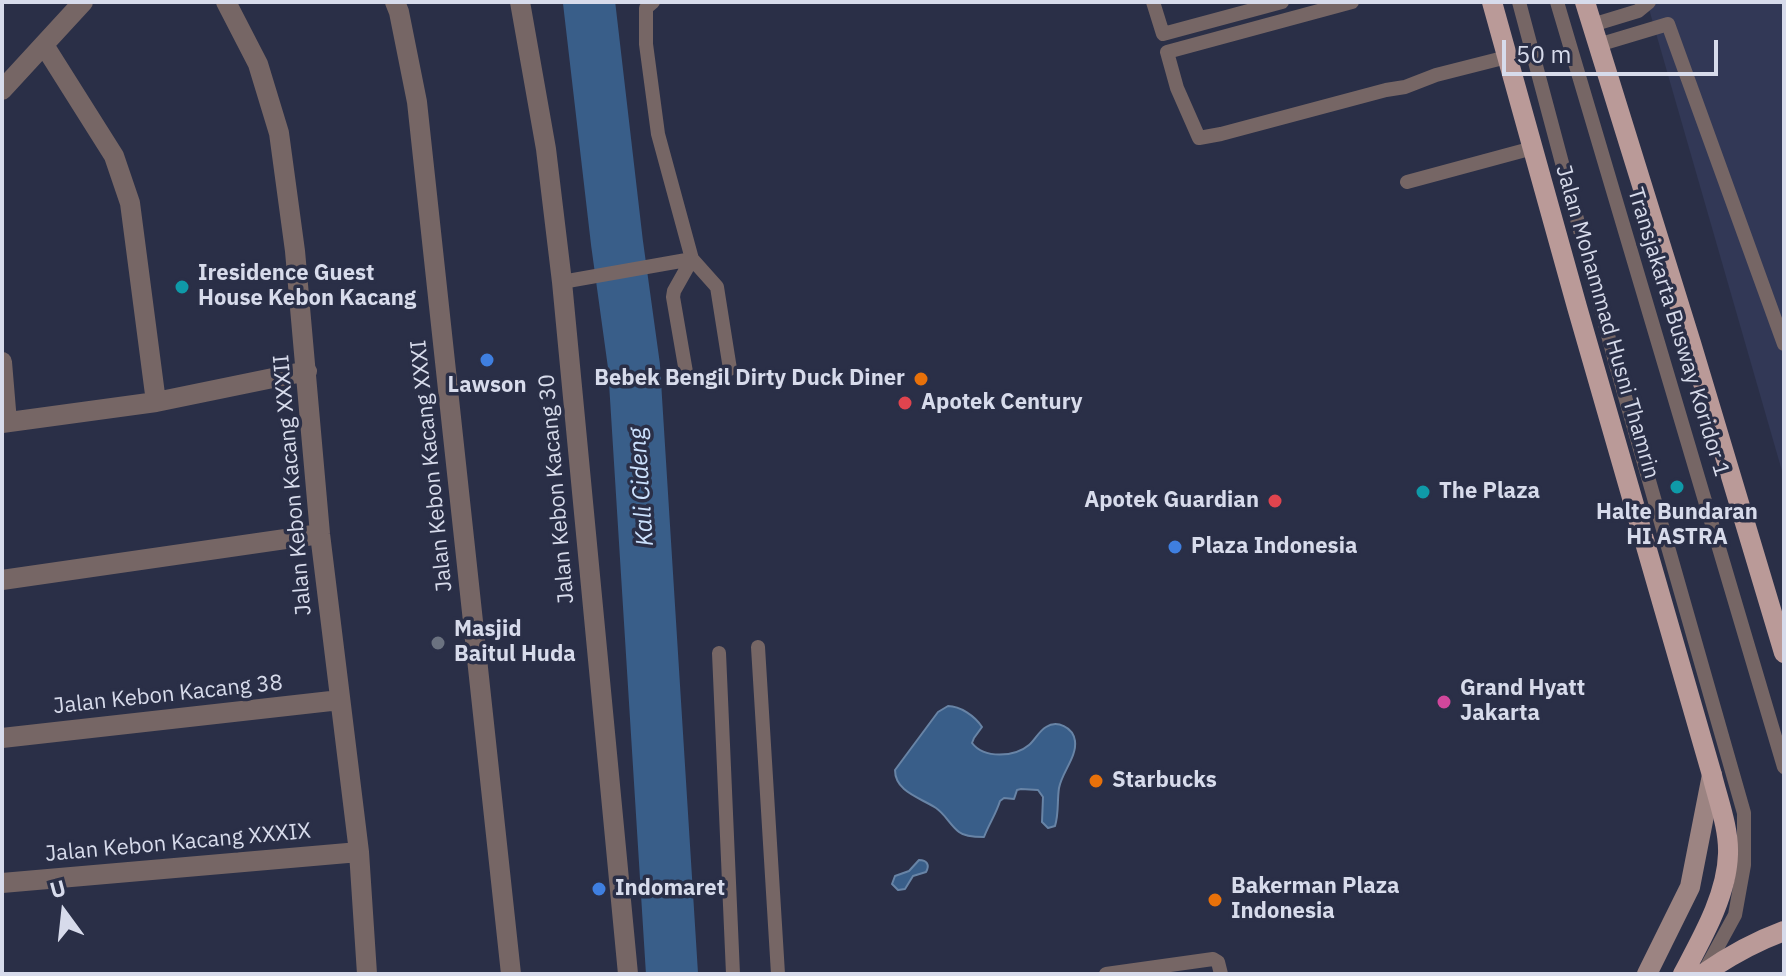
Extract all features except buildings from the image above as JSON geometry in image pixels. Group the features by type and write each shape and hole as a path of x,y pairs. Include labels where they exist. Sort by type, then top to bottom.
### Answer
{"main road":[{"name":"Jalan Mohammad Husni Thamrin","path":"1492,2 1712,775 1728,851 1726,880 1683,974"},
{"path":"1585,2 1691,343 1775,594 1784,653"},
{"path":"1703,974 1732,954 1784,931"}],"street":[{"path":"2,90 83,2"},
{"name":"Jalan Kebon Kacang XXXII","path":"226,2 258,64 279,133 295,251 320,534 359,852 367,974"},
{"name":"Jalan Kebon Kacang XXXI","path":"395,2 417,102 511,974"},
{"name":"Jalan Kebon Kacang 30","path":"520,2 546,149 562,282 628,974"},
{"path":"44,45 114,156 124,180 130,203 156,402"},
{"path":"2,362 4,422 156,402 307,371"},
{"path":"2,580 320,534"},
{"name":"Jalan Kebon Kacang 38","path":"2,738 340,700"},
{"path":"1647,974 1690,887 1712,775"},
{"name":"Jalan Kebon Kacang XXXIX","path":"2,883 359,852"}],"lane":[{"path":"653,2 646,8 646,44 658,134 692,259 717,287 730,369"},
{"path":"1153,2 1163,34 1282,2"},
{"path":"1352,2 1167,52 1177,88 1199,138 1405,87 1436,75 1507,57"},
{"path":"1519,2 1616,365 1744,813 1744,865 1735,915 1703,974"},
{"name":"Transjakarta Busway Koridor 1","path":"1557,2 1784,767"},
{"path":"1592,25 1638,11 1649,2"},
{"path":"1598,45 1668,24 1784,344"},
{"path":"1407,182 1533,148"},
{"path":"562,282 692,259"},
{"path":"687,378 673,297 692,259"},
{"path":"758,647 778,974"},
{"path":"719,653 733,974"},
{"path":"1106,974 1165,970 1213,959 1218,962 1221,974"}],"shaded area":[{"path":"1647,2 1784,2 1784,478"},
{"path":"948,706 962,710 979,723 982,727 972,743 992,754 1008,754 1023,749 1050,725 1059,725 1071,732 1075,747 1059,788 1055,826 1048,828 1042,822 1043,797 1038,790 1021,789 1017,790 1014,799 1004,798 1000,801 984,837 967,836 961,834 936,808 910,794 899,784 895,770 938,712"},
{"path":"919,860 927,863 926,872 913,876 905,889 898,890 892,884 895,876 909,871"}],"waterway":[{"name":"Kali Cideng","path":"589,2 634,366 672,974"}],"place":[{"name":"Iresidence Guest House Kebon Kacang","path":"182,287"},
{"name":"Lawson","path":"487,360"},
{"name":"Bebek Bengil Dirty Duck Diner","path":"921,379"},
{"name":"Apotek Century","path":"905,403"},
{"name":"Halte Bundaran HI ASTRA","path":"1677,487"},
{"name":"The Plaza","path":"1423,492"},
{"name":"Apotek Guardian","path":"1275,501"},
{"name":"Plaza Indonesia","path":"1175,547"},
{"name":"Masjid Baitul Huda","path":"438,643"},
{"name":"Grand Hyatt Jakarta","path":"1444,702"},
{"name":"Starbucks","path":"1096,781"},
{"name":"Indomaret","path":"599,889"},
{"name":"Bakerman Plaza Indonesia","path":"1215,900"}]}
